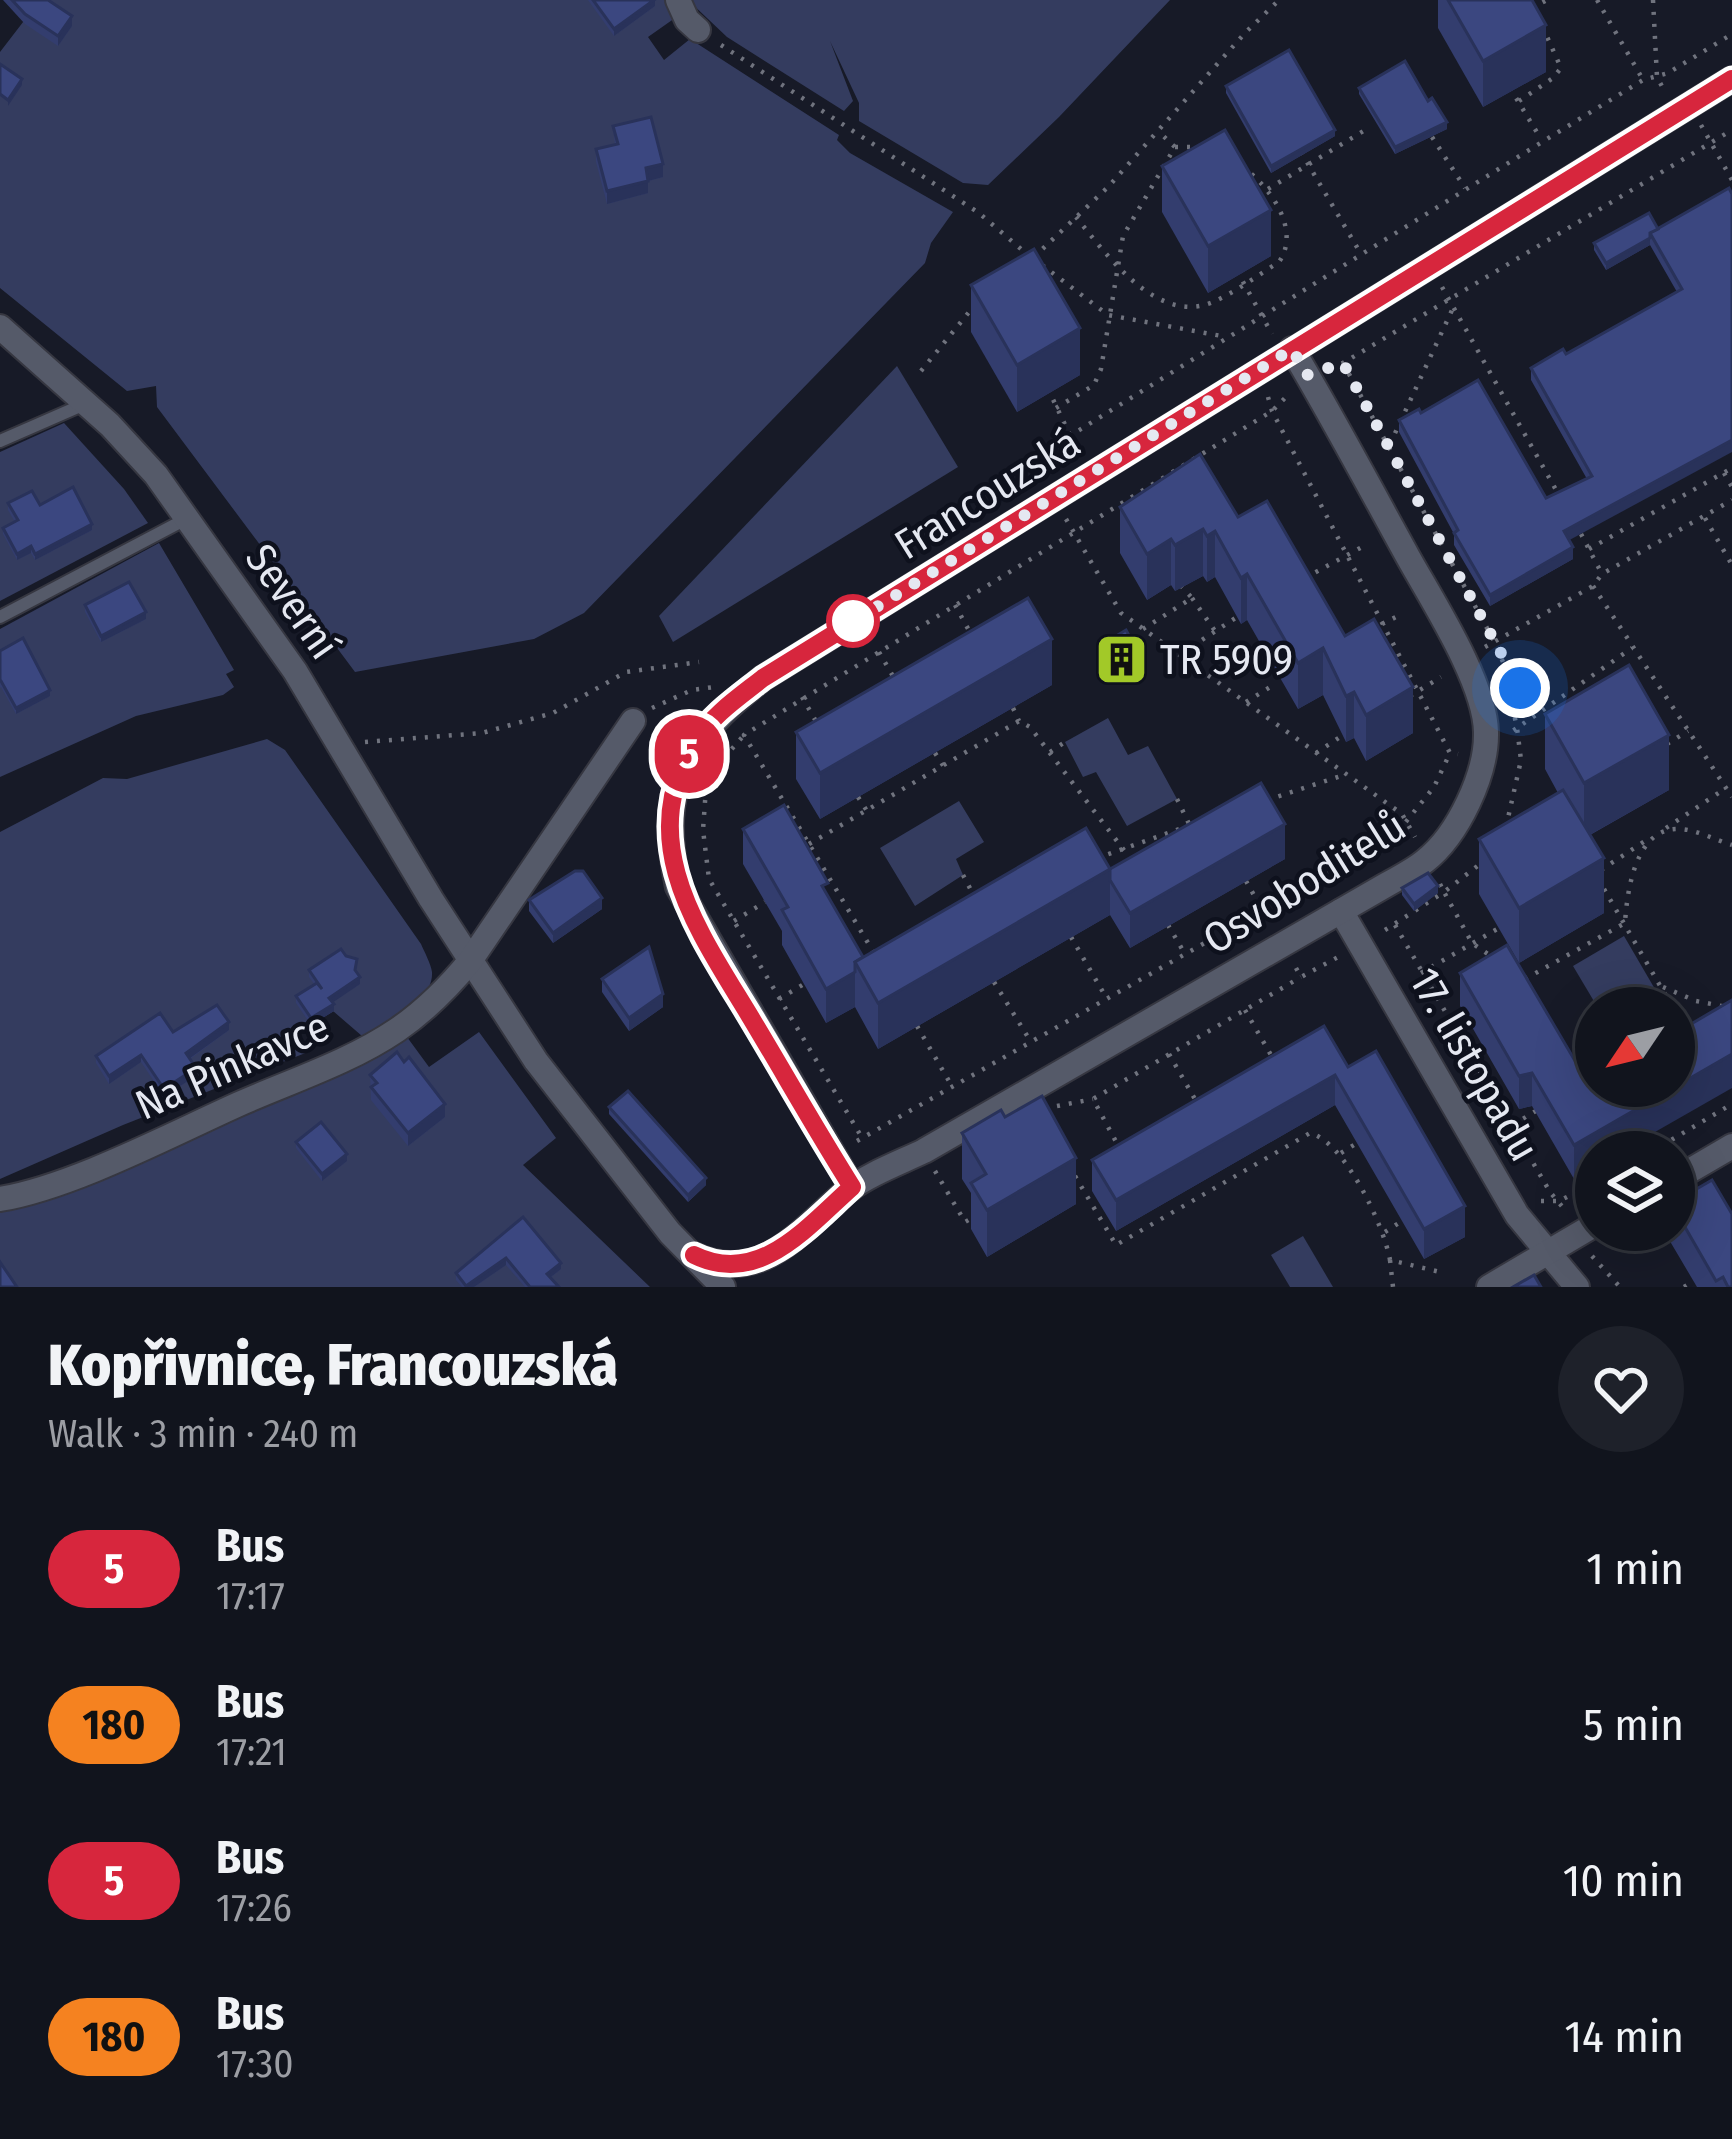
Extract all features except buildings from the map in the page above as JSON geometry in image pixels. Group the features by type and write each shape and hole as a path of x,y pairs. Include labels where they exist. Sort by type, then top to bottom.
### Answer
{"street":[{"path":"678,0 687,20 698,30"},
{"name":"Francouzská","path":"852,1187 710,950 678,887 670,836 673,801 680,773 706,728 763,678 1732,79"},
{"name":"Severní","path":"0,327 136,450 353,746 470,961 566,1105 670,1233 723,1287"},
{"name":"Osvoboditelů","path":"852,1187 924,1151 1428,860 1459,817 1482,760 1486,731 1479,694 1292,349"},
{"path":"470,961 633,721"},
{"name":"17. listopadu","path":"1341,911 1517,1215 1577,1287"},
{"name":"Na Pinkavce","path":"0,1199 27,1194 375,1044 442,994 470,961"},
{"path":"1695,1168 1732,1146"},
{"path":"694,1255 734,1268 758,1262 787,1246 852,1187"},
{"path":"1489,1287 1575,1236"}],"lane":[{"path":"0,440 87,404"},
{"path":"0,617 187,518"}],"path":[{"path":"1032,259 1279,0"},
{"path":"1519,101 1561,68 1558,54 1525,0"},
{"path":"1532,8 1547,0"},
{"path":"1597,0 1643,80"},
{"path":"1653,0 1657,77 1711,142 1732,180"},
{"path":"698,30 980,213 1010,242 1108,315 1227,337"},
{"path":"1028,462 1643,80 1657,77 1732,34"},
{"path":"1510,88 1542,142"},
{"path":"1268,189 1365,130"},
{"path":"1307,375 1343,363 1732,130"},
{"path":"1157,131 1174,147"},
{"path":"1432,137 1466,189"},
{"path":"1056,408 1094,385 1123,236 1174,147 1188,144 1218,154"},
{"path":"1300,152 1361,254"},
{"path":"1076,218 1115,265 1156,296 1191,307 1212,303 1279,262 1285,252 1287,231 1268,189 1235,162"},
{"path":"1428,264 1563,502"},
{"path":"1238,271 1276,341 1292,349"},
{"path":"920,371 982,299"},
{"path":"1390,444 1454,306"},
{"path":"1343,363 1535,714"},
{"path":"1048,389 1067,436 1092,474"},
{"path":"712,772 744,735 802,697 1272,411 1418,691"},
{"path":"1588,549 1732,468"},
{"path":"1724,473 1732,487"},
{"path":"1133,494 1144,513"},
{"path":"1507,634 1732,500"},
{"path":"1704,517 1732,565"},
{"path":"1072,531 1121,613 1402,814 1408,824"},
{"path":"1581,534 1602,574"},
{"path":"1290,586 1362,547"},
{"path":"1593,586 1732,797"},
{"path":"1182,587 1215,632"},
{"path":"1142,629 1192,598"},
{"path":"955,604 978,646"},
{"path":"1383,624 1398,616"},
{"path":"1182,653 1237,617"},
{"path":"1517,728 1632,648"},
{"path":"879,652 901,692"},
{"path":"353,746 482,733 554,713 626,672 699,662"},
{"path":"1503,662 1521,760 1505,830"},
{"path":"1397,704 1438,679"},
{"path":"1246,702 1275,684"},
{"path":"633,721 658,704 714,687"},
{"path":"802,697 824,737"},
{"path":"1012,708 1126,848 1136,867"},
{"path":"809,844 1019,721"},
{"path":"1654,752 1688,731"},
{"path":"744,735 877,957"},
{"path":"1316,753 1343,735"},
{"path":"1050,752 1065,742"},
{"path":"935,753 944,767"},
{"path":"846,1146 1408,824 1444,771 1450,753"},
{"path":"1257,804 1347,774"},
{"path":"707,785 704,830 709,879 862,1138"},
{"path":"1726,788 1594,874 1659,985 1732,1008"},
{"path":"858,797 867,811"},
{"path":"1087,861 1190,826 1177,799"},
{"path":"1625,923 1636,863 1658,833 1690,831 1732,845"},
{"path":"1373,936 1444,892 1485,859"},
{"path":"1428,860 1472,943 1508,968"},
{"path":"963,875 982,909"},
{"path":"1246,881 1275,932"},
{"path":"734,921 765,902"},
{"path":"1520,982 1625,923"},
{"path":"1395,925 1550,1192 1559,1201 1575,1193"},
{"path":"1168,926 1185,953"},
{"path":"1421,973 1499,928"},
{"path":"1072,937 1107,999"},
{"path":"857,954 870,947"},
{"path":"1288,955 1301,977"},
{"path":"1121,1151 1093,1100 1340,956"},
{"path":"994,982 1031,1042"},
{"path":"779,999 804,984"},
{"path":"1718,1017 1732,1008"},
{"path":"1245,1010 1275,1062"},
{"path":"916,1027 953,1088"},
{"path":"1168,1054 1199,1106"},
{"path":"1687,1131 1732,1104"},
{"path":"1511,1126 1545,1106"},
{"path":"1690,1112 1699,1124"},
{"path":"1305,1123 1310,1133"},
{"path":"1070,1166 1116,1245 1310,1133 1323,1136 1339,1154 1385,1232 1393,1287"},
{"path":"1339,1154 1357,1143"},
{"path":"1232,1164 1237,1176"},
{"path":"932,1166 965,1222 976,1216"},
{"path":"1155,1209 1161,1220"},
{"path":"1385,1232 1402,1221"},
{"path":"1390,1260 1440,1272"},
{"path":"1597,1265 1620,1287"},
{"path":"1684,1287 1694,1281"}],"shaded area":[{"path":"40,0 669,0 675,18 648,37 664,60 690,39 839,135 837,140 850,153 953,212 931,243 925,263 584,613 534,639 355,672 157,407 156,386 127,391 0,288 0,52"},
{"path":"688,0 1170,0 988,185 963,183 859,121 859,103 830,41 853,101 844,111 727,37"},
{"path":"897,366 958,467 673,642 659,616"},
{"path":"64,423 148,523 0,601 0,452"},
{"path":"159,543 234,670 226,674 234,687 223,695 136,716 0,777 0,629"},
{"path":"1108,718 1128,755 1148,746 1177,799 1127,826 1096,772 1083,777 1065,742"},
{"path":"267,739 285,750 421,944 432,972 425,994 406,1011 362,1036 333,1011 296,1034 308,1052 0,1179 0,832 103,778 127,779"},
{"path":"959,801 984,842 956,859 963,875 915,906 880,848"},
{"path":"1624,936 1654,987 1586,987 1573,966"},
{"path":"479,1032 556,1138 523,1165 650,1287 0,1287 0,1208 369,1058 407,1037 429,1067"},
{"path":"1303,1236 1333,1287 1290,1287 1271,1255"}],"bus line":[{"name":"5","path":"694,1255 734,1268 758,1262 787,1246 852,1187 710,950 678,887 670,848 676,787 697,739 718,714 763,678 1732,79"}],"place":[{"name":"TR 5909","path":"1121,659"}],"route":[{"path":"853,621 838,631 1292,349 1307,375 1343,363 1520,688"}]}
